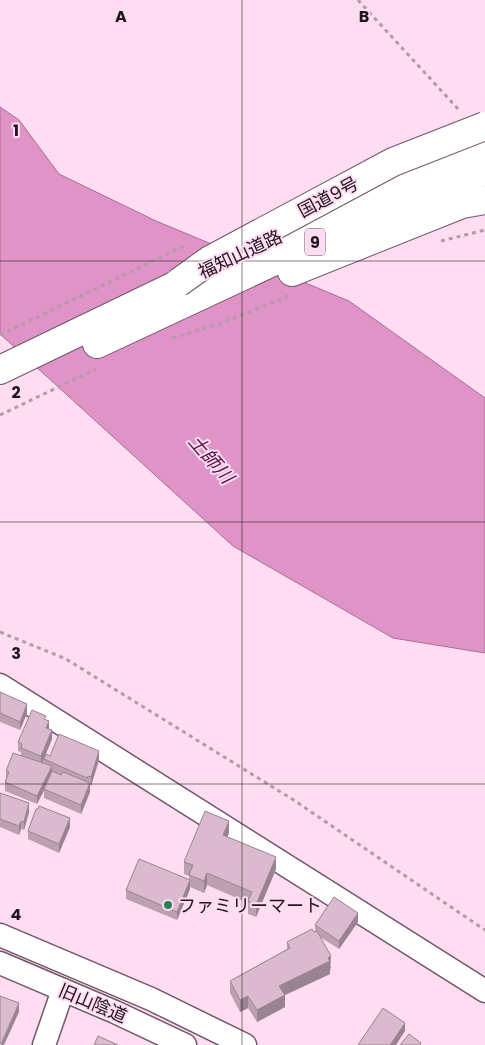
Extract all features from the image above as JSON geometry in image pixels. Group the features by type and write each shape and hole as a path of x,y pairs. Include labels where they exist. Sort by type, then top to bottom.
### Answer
{"highway":[{"name":"国道9号","path":"178,283 210,260 393,162 485,126"},
{"name":"福知山道路","path":"0,370 178,283 405,178 485,148"},
{"name":"福知山道路","path":"0,388 416,195 485,171"},
{"name":"9","path":"148,320 263,284 462,204 485,200"}],"street":[{"path":"0,685 485,991"},
{"path":"0,936 151,1000 245,1045"},
{"name":"旧山陰道","path":"0,963 185,1045"},
{"path":"44,1045 64,990"}],"path":[{"path":"358,0 454,104"},
{"path":"436,242 485,230"},
{"path":"171,338 219,324 290,295"},
{"path":"0,415 98,368"},
{"path":"0,632 75,665 292,799 485,930"}],"water":[{"name":"土師川","path":"0,107 19,120 59,174 156,221 349,301 485,398 485,653 393,638 233,546 0,334"}],"building":[{"path":"0,692 27,704 20,722 0,713"},
{"path":"32,710 46,716 44,719 49,721 46,728 52,730 41,756 21,748 22,744 18,742"},
{"path":"59,734 99,751 91,777 88,776 87,778 44,759 46,754 50,756"},
{"path":"13,753 52,766 37,796 5,782 9,772 6,771"},
{"path":"52,771 61,775 63,772 90,783 81,805 44,789"},
{"path":"0,793 29,803 24,822 21,821 19,826 0,819"},
{"path":"39,806 70,818 59,844 28,831 36,809"},
{"path":"205,811 229,821 223,835 276,857 256,905 248,901 252,892 207,873 204,881 189,875 193,865 184,862"},
{"path":"139,859 190,880 177,912 126,890"},
{"path":"334,897 358,913 339,941 315,925"},
{"path":"312,929 314,932 317,931 331,956 328,958 330,961 279,986 285,995 257,1010 248,996 240,1000 230,981 290,948 287,942"},
{"path":"0,996 19,1003 1,1044 0,1043"},
{"path":"383,1008 405,1023 390,1045 358,1045"},
{"path":"409,1034 421,1043 420,1045 400,1045"},
{"path":"98,1036 118,1045 94,1045"}],"place":[{"name":"ファミリーマート","path":"168,905"}]}
